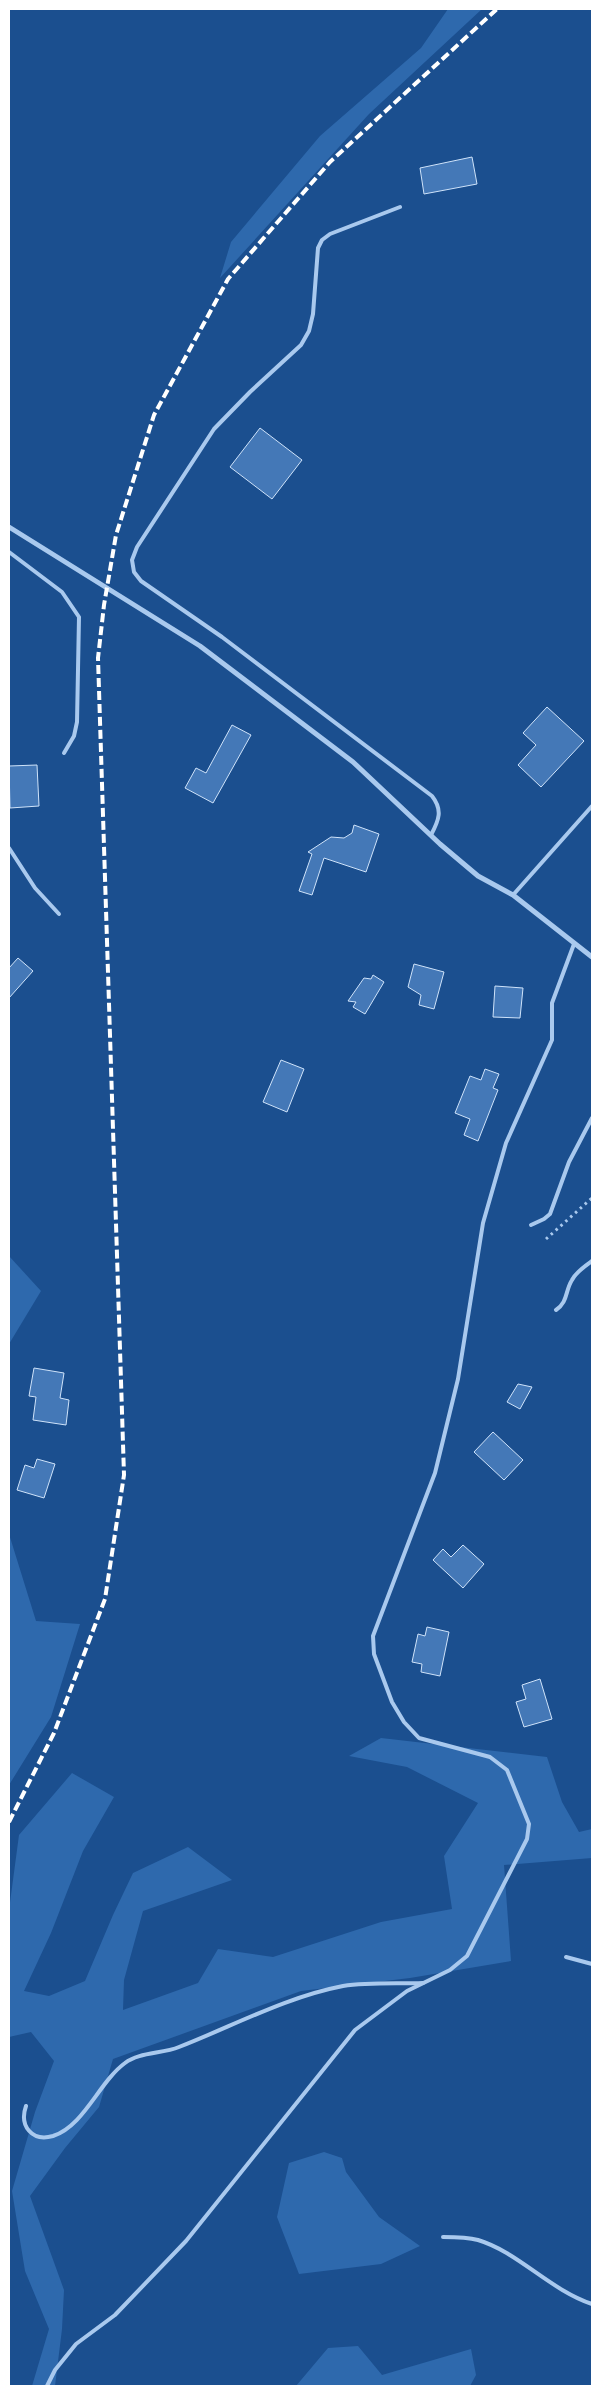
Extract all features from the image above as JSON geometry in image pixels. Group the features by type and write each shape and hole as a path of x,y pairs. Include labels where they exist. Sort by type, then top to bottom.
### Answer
{"street":[{"path":"9,527 200,646 353,762 478,876 513,895 592,957"}],"lane":[{"path":"400,207 330,234 322,240 318,248 314,314 302,345 214,428 146,531 132,560 134,572 141,582 222,637 432,796 438,804 440,812 438,822 431,835"},
{"path":"9,552 62,592 79,617 78,722 74,736 64,752"},
{"path":"513,895 592,806"},
{"path":"9,848 35,888 59,914"},
{"path":"47,2386 62,2361 76,2344 115,2315 186,2241 355,2030 407,1991 450,1970 467,1956 527,1838 529,1824 513,1780 499,1762 490,1757 428,1741 414,1734 404,1722 392,1702 374,1654 373,1636 434,1473 458,1379 483,1223 506,1143 552,1040 552,1004 574,944"},
{"path":"531,1224 544,1220 550,1214 569,1162 592,1118"},
{"path":"556,1310 566,1300 571,1281 576,1274 592,1261"},
{"path":"566,1957 592,1964"},
{"path":"26,2106 23,2114 24,2123 28,2130 33,2135 40,2137 52,2136 62,2132 78,2117 110,2076 132,2059 178,2048 298,1998 325,1990 367,1984 425,1982"},
{"path":"444,2237 478,2240 501,2250 573,2297 592,2304"}],"path":[{"path":"546,1239 592,1198"}],"shaded area":[{"path":"448,9 482,9 369,114 220,278 231,242 320,136 421,48"},
{"path":"9,1256 41,1291 9,1344"},
{"path":"9,1534 36,1621 80,1624 51,1717 9,1785"},
{"path":"381,1738 547,1757 562,1802 579,1832 592,1829 592,1858 504,1865 511,1961 410,1978 301,1991 113,2059 99,2107 65,2148 30,2196 64,2290 62,2329 55,2386 32,2386 49,2329 25,2271 12,2191 35,2112 54,2061 31,2032 9,2037 9,1910 19,1835 72,1773 114,1797 83,1851 51,1933 24,1991 49,1996 85,1981 133,1873 188,1847 232,1880 143,1911 124,1980 123,2010 198,1983 218,1949 273,1957 381,1922 452,1909 444,1856 478,1803 407,1767 349,1756"},
{"path":"324,2152 342,2158 346,2172 379,2217 420,2246 381,2264 299,2274 277,2217 289,2163"},
{"path":"358,2346 382,2375 471,2349 476,2375 470,2386 296,2386 328,2348"}],"building":[{"path":"472,157 477,184 424,194 420,168"},
{"path":"260,428 302,460 272,499 230,467"},
{"path":"547,707 584,741 541,787 518,765 536,745 523,733"},
{"path":"232,725 251,735 213,803 185,788 196,768 206,773"},
{"path":"37,765 39,806 10,808 9,766"},
{"path":"354,825 379,834 366,872 324,858 312,895 299,891 312,854 308,852 331,837 344,838 352,833"},
{"path":"18,958 33,971 9,998 9,968"},
{"path":"414,964 444,972 434,1009 419,1005 421,995 408,987"},
{"path":"373,975 384,982 365,1014 353,1007 356,1002 348,1001 364,978 371,979"},
{"path":"495,986 523,988 520,1018 493,1017"},
{"path":"281,1060 304,1069 287,1112 263,1102"},
{"path":"485,1069 499,1074 493,1088 498,1090 478,1141 464,1135 470,1119 455,1113 470,1076 481,1080"},
{"path":"34,1368 64,1373 60,1398 69,1400 66,1425 33,1420 36,1397 29,1396"},
{"path":"518,1384 532,1387 520,1409 507,1402"},
{"path":"493,1432 523,1460 504,1480 474,1452"},
{"path":"37,1459 55,1464 44,1498 17,1490 25,1465 34,1468"},
{"path":"463,1545 484,1564 463,1588 433,1560 443,1549 451,1557"},
{"path":"427,1627 449,1632 440,1676 421,1672 422,1664 412,1662 418,1634 425,1636"},
{"path":"540,1679 552,1719 524,1727 516,1702 526,1699 522,1685"}],"railway":[{"path":"9,1822 54,1733 105,1599 124,1475 98,658 104,605 116,535 154,415 228,279 330,162 497,9"}]}
